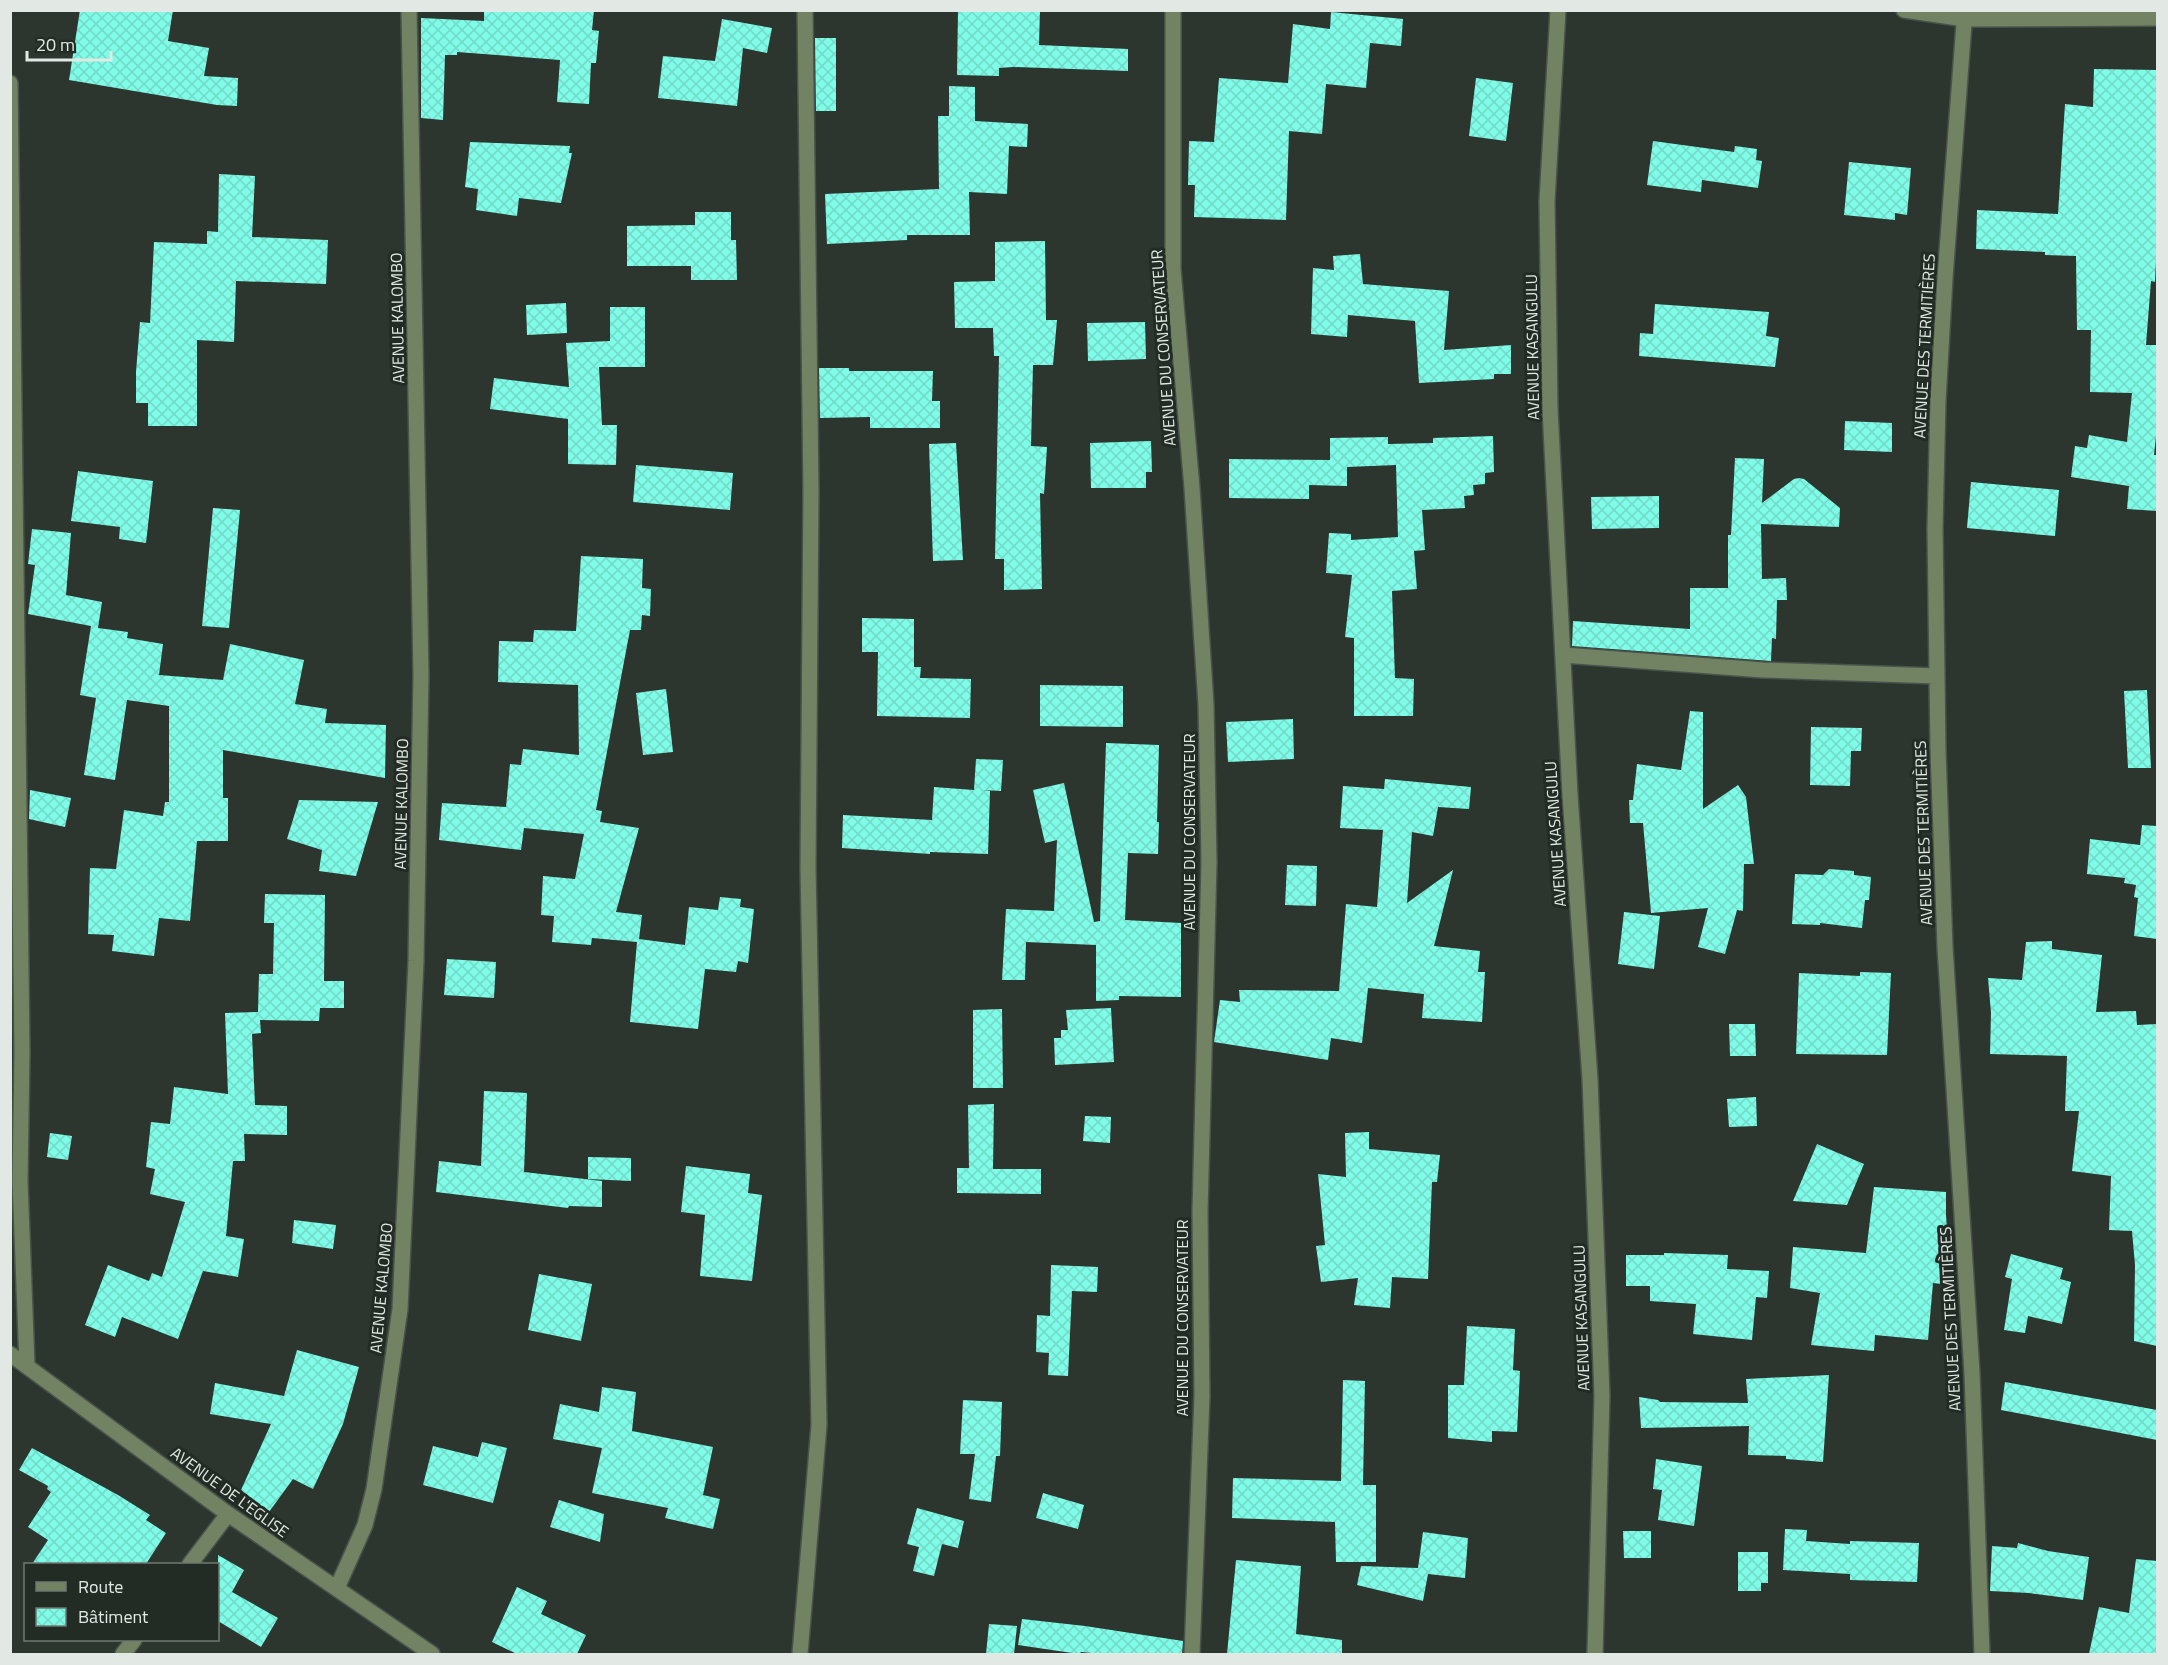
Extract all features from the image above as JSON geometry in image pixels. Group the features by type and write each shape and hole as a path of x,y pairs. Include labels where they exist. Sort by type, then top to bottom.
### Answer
{"street":[{"name":"AVENUE KALOMBO","path":"337,1588 365,1525 374,1489 400,1309 417,961 421,675 409,10"},
{"path":"800,1654 819,1425 808,868 811,492 805,10"},
{"name":"AVENUE DU CONSERVATEUR","path":"1173,10 1173,269 1197,556 1206,705 1209,862 1200,1212 1202,1396 1192,1654"},
{"name":"AVENUE KASANGULU","path":"1558,10 1547,201 1550,409 1590,1079 1602,1396 1595,1654"},
{"path":"1904,10 1965,15 2157,18"},
{"name":"AVENUE DES TERMITIÈRES","path":"1965,15 1945,278 1938,401 1935,529 1945,947 1972,1374 1983,1654"},
{"path":"10,83 22,1052 20,1181 27,1365"},
{"path":"1563,655 1763,670 1937,676"},
{"name":"AVENUE DE L'EGLISE","path":"10,1354 228,1514 432,1654"},
{"path":"191,1563 228,1514"},
{"path":"123,1654 133,1641"}],"building":[{"path":"80,10 173,10 168,41 209,48 204,76 238,78 237,106 217,105 69,80"},
{"path":"484,10 594,10 592,30 599,31 596,63 591,63 589,104 557,102 560,60 457,52 457,55 445,55 443,120 421,118 421,18 484,21"},
{"path":"958,10 1040,10 1039,45 1128,49 1128,71 1013,67 999,68 999,76 957,75"},
{"path":"1331,12 1403,19 1401,46 1370,43 1366,88 1326,84 1322,134 1289,131 1286,220 1194,217 1195,185 1188,185 1189,141 1214,142 1219,78 1288,83 1293,24 1330,29"},
{"path":"722,19 772,28 767,53 743,48 737,106 658,98 663,56 715,61"},
{"path":"815,38 836,38 836,111 816,111"},
{"path":"2094,69 2157,70 2157,240 2155,282 2151,281 2146,345 2157,345 2157,427 2154,455 2157,455 2157,511 2127,509 2129,486 2071,477 2075,446 2087,448 2089,435 2127,442 2132,393 2090,392 2091,330 2077,330 2076,256 2045,255 2045,252 1976,249 1977,210 2058,214 2065,104 2093,107"},
{"path":"1476,78 1513,83 1506,141 1469,136"},
{"path":"949,86 975,87 975,121 1028,124 1027,147 1009,146 1007,194 969,192 970,235 907,235 907,240 827,244 825,194 939,189 938,116 949,116"},
{"path":"1653,141 1734,152 1735,146 1757,149 1756,160 1762,161 1758,188 1702,180 1701,192 1647,185"},
{"path":"470,142 570,146 569,153 572,153 561,203 519,198 517,216 476,210 478,189 465,187"},
{"path":"1849,162 1911,168 1907,215 1895,213 1895,220 1844,215"},
{"path":"219,174 255,176 252,237 328,240 326,284 236,281 234,342 197,340 197,426 148,426 148,403 136,403 136,372 140,322 150,323 154,242 207,244 207,231 218,232"},
{"path":"695,212 731,212 731,240 736,240 737,280 691,280 691,266 627,266 627,226 695,225"},
{"path":"1045,241 1046,320 1057,320 1053,365 1033,365 1031,446 1047,447 1044,494 1040,493 1042,589 1004,590 1004,559 995,559 999,356 994,356 993,328 955,328 954,282 995,281 995,242"},
{"path":"1360,254 1363,284 1449,291 1444,350 1511,345 1511,374 1494,374 1494,379 1419,383 1415,321 1348,315 1347,337 1311,334 1313,268 1334,270 1333,256"},
{"path":"566,303 567,333 527,335 526,305"},
{"path":"1655,304 1769,312 1766,336 1779,338 1775,367 1639,356 1640,333 1653,334"},
{"path":"610,307 645,307 645,367 599,367 602,425 617,425 616,465 568,464 568,419 490,409 494,378 569,387 566,343 610,341"},
{"path":"1145,322 1146,359 1088,361 1087,323"},
{"path":"819,368 849,368 849,371 933,371 932,401 940,401 940,428 870,428 870,417 820,418"},
{"path":"1845,421 1892,423 1892,452 1844,450"},
{"path":"1493,436 1494,472 1485,473 1485,484 1473,485 1474,495 1464,496 1465,508 1422,510 1425,550 1414,551 1417,589 1392,591 1395,678 1414,679 1413,716 1354,716 1354,638 1345,637 1352,575 1326,573 1329,533 1351,534 1351,540 1398,537 1396,465 1347,467 1347,486 1309,485 1309,499 1229,498 1229,459 1330,460 1330,438 1388,437 1388,444 1433,443 1433,438"},
{"path":"1151,441 1152,472 1146,472 1146,488 1091,488 1090,443"},
{"path":"956,443 963,560 933,561 929,444"},
{"path":"1735,458 1764,459 1762,503 1794,479 1799,478 1804,479 1840,508 1839,527 1761,524 1762,579 1786,578 1787,600 1777,600 1776,639 1772,638 1771,661 1572,646 1573,621 1690,629 1690,588 1728,588 1728,535 1731,535"},
{"path":"636,465 733,473 730,510 633,502"},
{"path":"78,471 153,481 146,543 119,539 120,527 71,521"},
{"path":"1971,482 2059,490 2055,536 1967,528"},
{"path":"1659,496 1659,528 1592,529 1591,497"},
{"path":"213,508 240,510 229,628 202,626"},
{"path":"32,529 71,533 66,595 102,602 98,628 128,632 127,638 163,644 159,675 223,680 230,644 304,660 295,704 327,709 325,723 386,725 385,778 223,750 223,798 228,798 228,841 197,841 190,921 159,918 154,956 112,951 114,935 88,934 90,868 116,869 124,810 163,816 165,802 169,802 169,706 127,700 115,780 84,775 96,698 80,695 91,626 28,614 35,565 28,564"},
{"path":"581,556 643,559 642,588 651,589 650,616 642,615 641,630 630,630 596,810 602,811 600,822 639,828 616,912 642,915 639,939 685,945 689,907 718,910 720,897 741,899 740,907 754,909 748,963 738,961 736,972 705,969 698,1029 630,1022 637,942 592,938 591,945 552,942 554,916 541,915 543,876 575,879 584,834 524,828 521,850 439,840 442,803 506,807 510,764 521,765 523,749 579,755 578,685 498,682 499,641 533,642 534,630 576,631"},
{"path":"862,618 914,619 914,667 921,667 920,678 971,679 970,718 877,716 878,652 862,652"},
{"path":"1040,685 1123,686 1123,727 1040,726"},
{"path":"666,689 673,752 643,755 636,693"},
{"path":"2147,690 2151,768 2128,768 2124,691"},
{"path":"1690,711 1703,712 1703,809 1738,785 1746,797 1754,864 1744,864 1743,911 1737,910 1725,954 1698,947 1708,908 1651,913 1643,823 1630,823 1629,800 1633,800 1637,764 1681,770"},
{"path":"1293,719 1294,759 1228,762 1226,722"},
{"path":"1811,727 1862,728 1861,751 1851,751 1850,786 1810,785"},
{"path":"1106,743 1159,745 1158,854 1128,853 1125,920 1181,923 1181,997 1119,996 1119,1000 1096,1001 1096,945 1026,942 1025,980 1002,980 1006,909 1054,911 1057,840 1045,843 1033,790 1064,783 1094,922 1100,921"},
{"path":"976,759 1003,760 1001,791 983,790 990,791 988,854 930,852 930,854 842,848 843,815 932,820 934,787 974,790"},
{"path":"1385,779 1471,787 1469,809 1438,807 1433,836 1412,832 1407,903 1453,870 1434,946 1480,951 1478,972 1485,972 1482,1022 1422,1018 1424,994 1368,988 1362,1043 1331,1038 1328,1060 1214,1042 1220,1000 1240,1002 1239,990 1339,991 1346,904 1377,907 1383,830 1340,828 1343,786 1384,789"},
{"path":"30,790 71,798 65,827 29,819"},
{"path":"299,800 378,802 356,876 319,871 322,850 287,839"},
{"path":"2142,825 2157,826 2157,939 2134,936 2138,898 2134,897 2136,885 2124,883 2125,878 2087,874 2090,839 2140,845"},
{"path":"1287,865 1317,866 1316,906 1285,905"},
{"path":"1829,869 1854,871 1854,875 1871,877 1869,900 1865,900 1862,928 1820,923 1820,925 1792,924 1795,874 1823,875"},
{"path":"265,894 325,895 324,981 344,981 344,1008 320,1008 319,1021 260,1020 261,1033 252,1034 255,1105 287,1106 287,1135 244,1134 245,1161 233,1161 226,1236 244,1239 238,1277 203,1271 178,1339 122,1317 115,1337 85,1325 108,1265 149,1281 152,1273 162,1277 185,1202 150,1194 155,1169 146,1167 151,1122 170,1124 174,1087 228,1094 225,1013 258,1012 259,974 273,974 274,923 264,923"},
{"path":"1624,912 1660,916 1654,969 1618,964"},
{"path":"2052,941 2052,949 2102,955 2096,1012 2136,1011 2137,1025 2157,1024 2157,1346 2134,1341 2135,1265 2132,1231 2109,1230 2111,1176 2072,1171 2079,1111 2065,1111 2067,1056 1990,1054 1991,1013 1988,978 2022,980 2026,942"},
{"path":"447,959 496,962 494,998 444,995"},
{"path":"1860,972 1891,973 1887,1055 1796,1054 1799,973 1860,976"},
{"path":"1111,1008 1114,1062 1055,1065 1054,1038 1061,1038 1061,1030 1068,1030 1066,1010"},
{"path":"1002,1009 1003,1088 973,1088 973,1010"},
{"path":"1729,1024 1755,1024 1756,1056 1730,1056"},
{"path":"484,1091 527,1093 524,1172 602,1181 602,1207 569,1206 568,1208 436,1192 439,1161 481,1166"},
{"path":"1756,1097 1757,1126 1729,1127 1727,1099"},
{"path":"994,1104 993,1169 1041,1169 1041,1194 957,1193 957,1168 969,1168 968,1105"},
{"path":"1085,1116 1111,1117 1110,1143 1083,1141"},
{"path":"1369,1132 1369,1149 1440,1155 1437,1182 1432,1182 1428,1279 1392,1277 1390,1308 1354,1305 1358,1278 1321,1282 1316,1246 1325,1245 1318,1174 1346,1177 1345,1133"},
{"path":"50,1133 72,1136 68,1160 47,1157"},
{"path":"1817,1144 1864,1164 1847,1205 1793,1201"},
{"path":"588,1157 631,1158 631,1181 588,1179"},
{"path":"686,1166 750,1174 748,1193 762,1195 752,1281 700,1276 705,1215 681,1212"},
{"path":"1874,1187 1946,1192 1951,1285 1933,1283 1928,1340 1875,1335 1874,1351 1811,1345 1820,1293 1790,1288 1793,1247 1866,1253"},
{"path":"294,1220 336,1225 333,1249 292,1243"},
{"path":"1664,1253 1728,1255 1727,1269 1769,1271 1767,1298 1756,1297 1752,1340 1693,1334 1696,1304 1650,1301 1650,1286 1626,1286 1626,1255 1664,1255"},
{"path":"2011,1254 2063,1268 2060,1279 2071,1282 2062,1324 2028,1316 2025,1333 2004,1330 2012,1279 2005,1277"},
{"path":"1051,1265 1098,1267 1097,1292 1072,1291 1068,1376 1048,1375 1049,1353 1036,1352 1037,1315 1050,1316"},
{"path":"539,1274 592,1284 581,1341 528,1330"},
{"path":"1467,1326 1515,1329 1513,1370 1520,1371 1517,1432 1492,1431 1492,1442 1448,1438 1448,1385 1464,1385"},
{"path":"297,1350 359,1367 343,1424 313,1489 293,1479 269,1512 241,1490 271,1424 210,1414 215,1383 284,1396"},
{"path":"1829,1375 1823,1462 1786,1459 1786,1456 1748,1455 1749,1426 1641,1428 1639,1397 1660,1402 1748,1403 1746,1379"},
{"path":"1343,1380 1365,1381 1363,1485 1376,1485 1376,1562 1336,1562 1335,1522 1232,1518 1233,1478 1341,1481"},
{"path":"2005,1382 2157,1410 2157,1440 2001,1410"},
{"path":"602,1387 636,1392 632,1431 713,1447 703,1495 720,1499 713,1529 665,1518 668,1508 592,1493 602,1448 553,1439 560,1404 599,1412"},
{"path":"963,1400 1002,1402 1000,1456 996,1456 991,1502 969,1499 975,1454 960,1454"},
{"path":"482,1442 507,1448 493,1503 423,1485 433,1446 478,1457"},
{"path":"32,1448 150,1515 146,1520 166,1533 147,1563 33,1563 48,1540 28,1527 51,1492 47,1489 48,1486 19,1470"},
{"path":"1656,1459 1702,1466 1694,1526 1658,1520 1662,1490 1653,1489"},
{"path":"1043,1493 1084,1505 1078,1529 1036,1518"},
{"path":"559,1500 604,1514 600,1542 550,1527"},
{"path":"917,1508 964,1521 958,1548 942,1544 934,1576 913,1571 919,1547 907,1544"},
{"path":"1785,1529 1807,1530 1806,1541 1850,1544 1850,1541 1919,1543 1917,1582 1850,1580 1850,1574 1783,1570"},
{"path":"1623,1531 1651,1531 1651,1558 1624,1558"},
{"path":"1423,1532 1468,1538 1465,1578 1428,1574 1423,1601 1357,1585 1361,1566 1418,1568"},
{"path":"2018,1543 2048,1551 2089,1557 2083,1600 1990,1591 1992,1546 2017,1548"},
{"path":"1738,1552 1768,1552 1768,1583 1761,1583 1761,1591 1738,1591"},
{"path":"218,1555 244,1570 232,1592 278,1618 261,1647 219,1622"},
{"path":"2136,1559 2157,1561 2157,1654 2089,1654 2099,1607 2129,1613"},
{"path":"1236,1560 1301,1566 1296,1634 1342,1640 1342,1654 1227,1654"},
{"path":"517,1587 547,1601 541,1614 586,1635 577,1654 517,1654 492,1642"},
{"path":"1022,1619 1183,1641 1182,1654 1081,1652 1079,1654 1018,1645"},
{"path":"989,1624 1017,1626 1014,1654 986,1654"}]}
